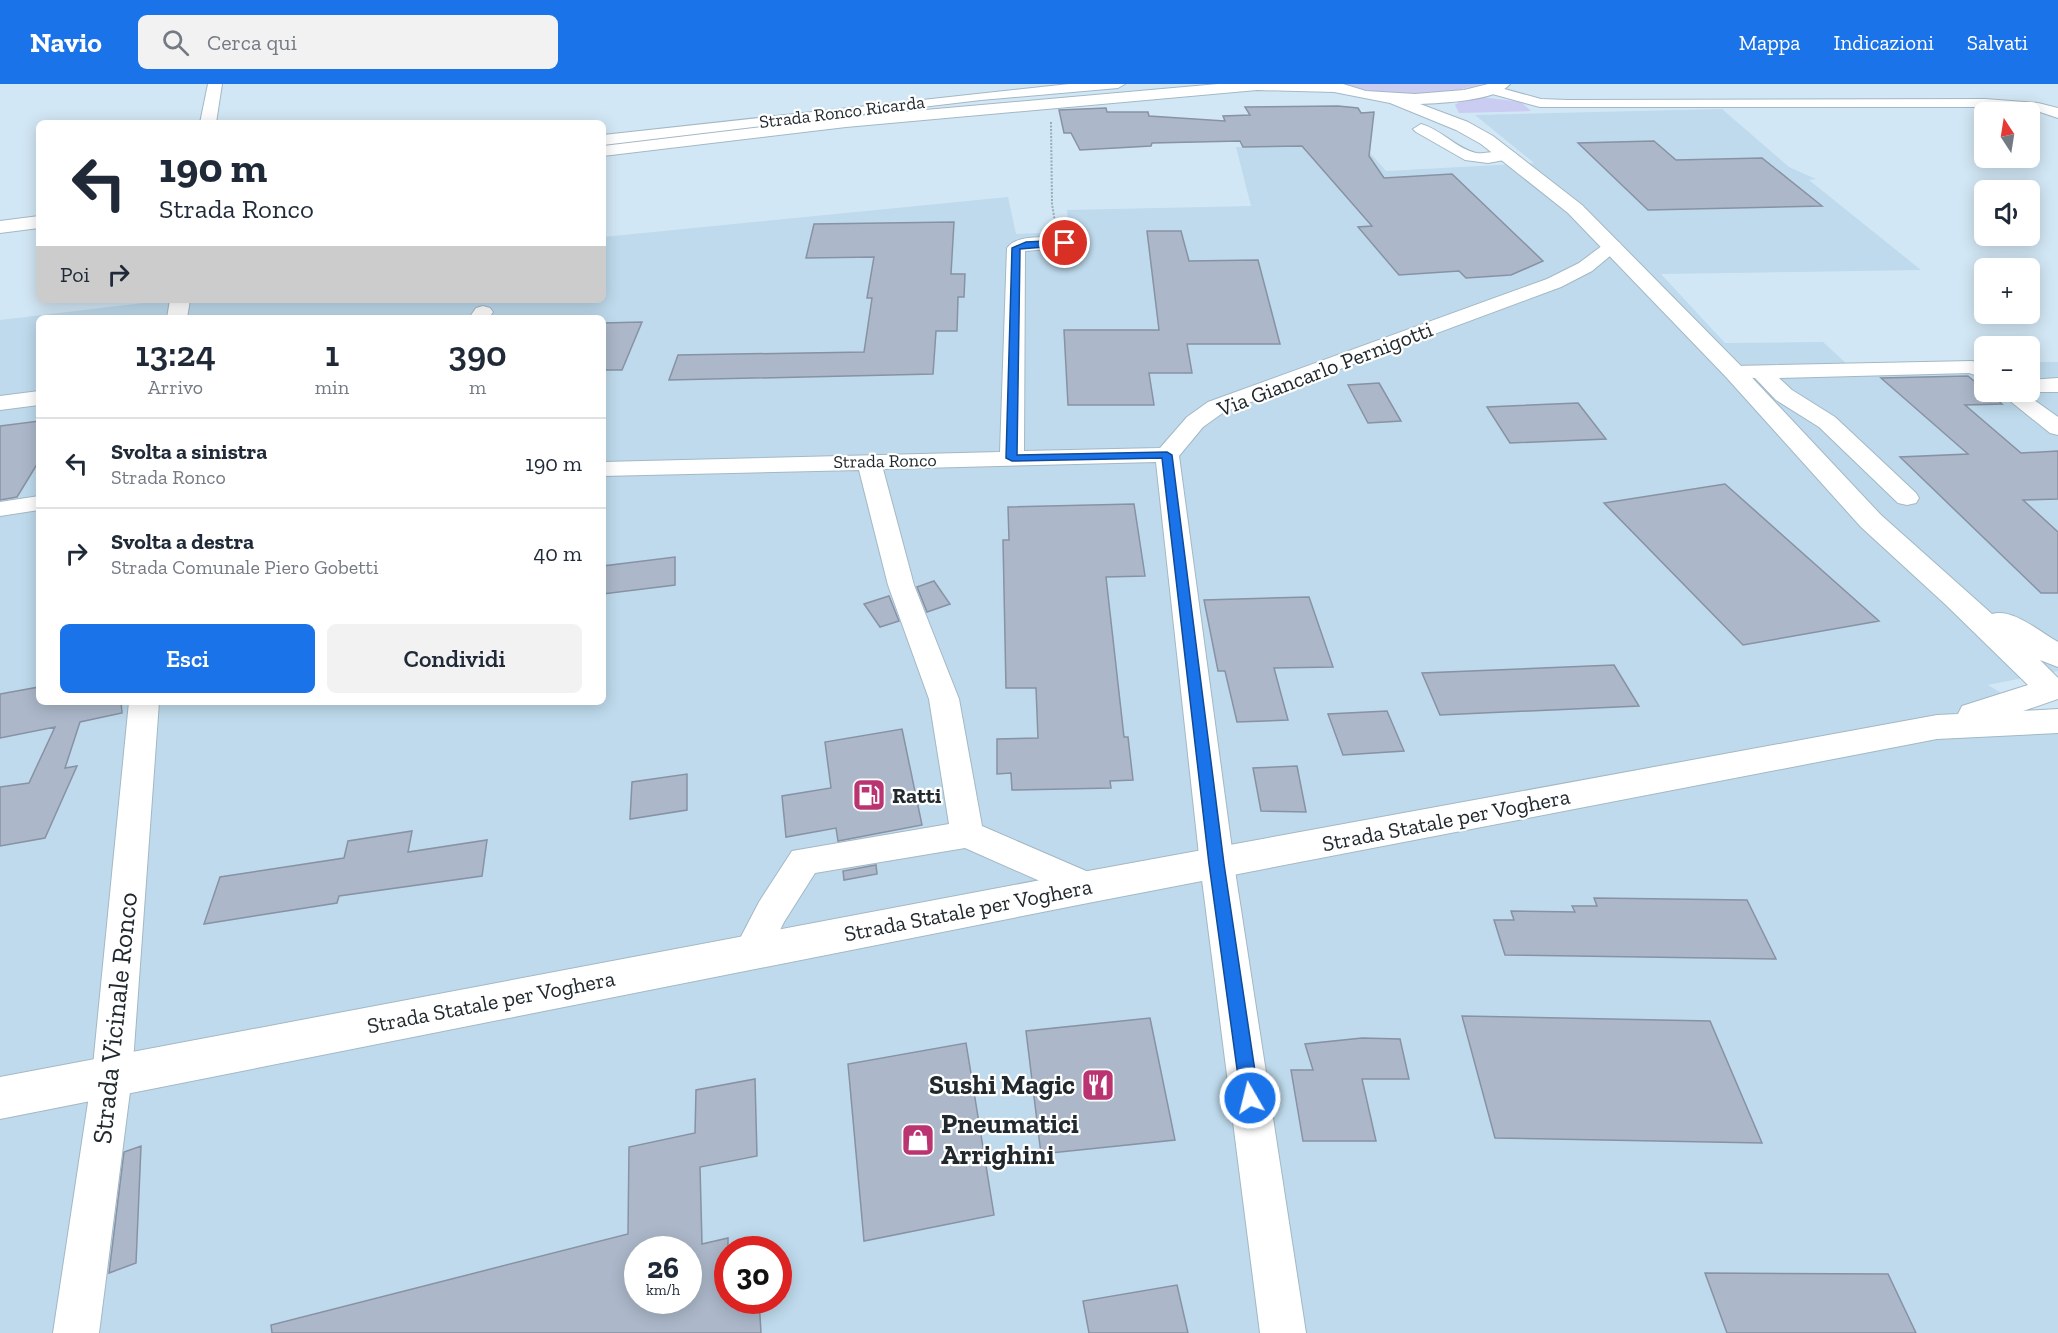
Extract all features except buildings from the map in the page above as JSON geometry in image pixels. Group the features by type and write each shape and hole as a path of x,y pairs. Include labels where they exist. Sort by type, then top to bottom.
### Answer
{"main road":[{"path":"606,151 858,121 1265,85 1332,86 1389,97 1462,126 1509,155 1567,202 1613,246 1734,372 1871,521 2053,680"},
{"path":"1389,97 1455,96 1496,87"},
{"path":"1455,96 1444,105 1462,126"},
{"path":"0,227 36,222"},
{"name":"Strada Statale per Voghera","path":"1937,727 2053,680"},
{"name":"Strada Statale per Voghera","path":"0,1098 1088,887 1937,727 2058,721"}],"street":[{"path":"209,120 215,84"},
{"name":"Strada Ronco Ricarda","path":"606,140 981,96 1118,84"},
{"path":"1496,87 1540,103 1985,103 2038,107 2058,113"},
{"path":"1556,90 1574,104"},
{"path":"1421,129 1434,132 1468,156 1482,158 1509,155"},
{"path":"1012,458 1016,248 1026,244 1061,243"},
{"name":"Via Giancarlo Pernigotti","path":"1167,455 1195,422 1216,407 1412,337 1575,273 1601,258 1613,246"},
{"path":"1734,372 1974,369"},
{"path":"1761,372 1784,395 1827,422 1907,498"},
{"path":"2040,386 2058,385"},
{"path":"0,403 36,398"},
{"path":"2023,402 2058,428"},
{"path":"1167,455 1217,864 1283,1333"},
{"name":"Strada Ronco","path":"606,469 1167,455"},
{"path":"869,462 902,585 945,699 967,834"},
{"path":"0,509 36,503"},
{"name":"Strada Vicinale Ronco","path":"76,1333 112,1076 144,705"},
{"path":"751,952 771,912 804,861 967,834 1088,887"}],"path":[{"path":"1052,112 1052,204 1061,243"}],"shaded area":[{"path":"1341,84 1482,84 1447,91 1411,94 1375,91"},
{"path":"1481,97 1521,102 1531,111 1459,113 1455,105 1460,101"},
{"path":"1722,109 1789,167 1816,179 1809,180 1921,270 1661,274 1725,343 1823,342 1848,365 1974,363 1974,402 2040,402 2040,362 2058,362 2058,671 1988,685 2058,727 2058,1333 0,1333 0,320 36,316 36,705 606,705 606,315 42,315 143,303 606,303 606,237 1008,197 1016,234 1069,232 1067,210 1251,206 1236,147 1363,145 1386,171 1534,163 1475,115"}],"place":[{"name":"Ratti","path":"869,795"},
{"name":"Sushi Magic","path":"1098,1085"},
{"name":"Pneumatici Arrighini","path":"918,1140"}],"route":[{"path":"1065,243 1026,244 1016,248 1012,458 1167,455 1217,864 1250,1098"}]}
